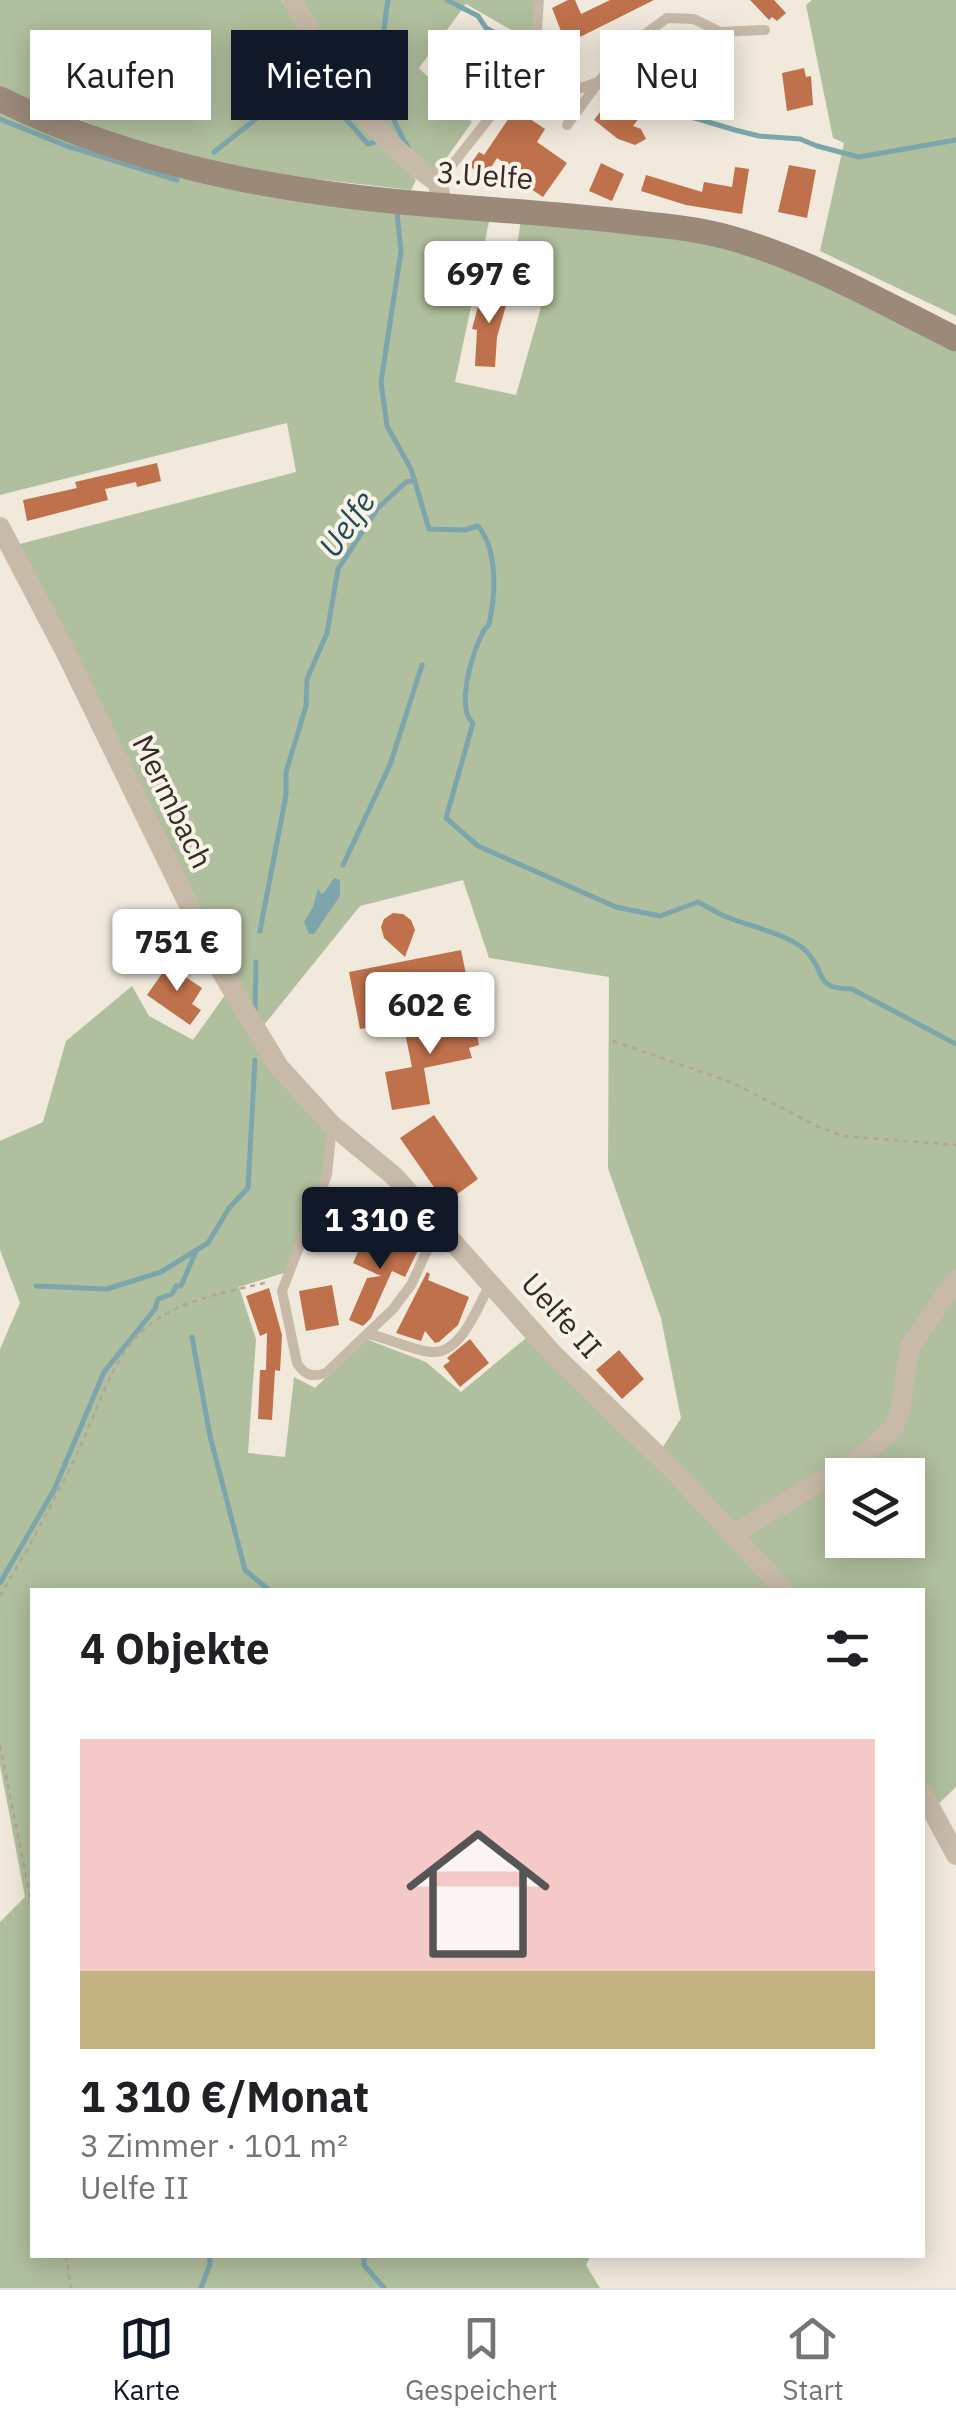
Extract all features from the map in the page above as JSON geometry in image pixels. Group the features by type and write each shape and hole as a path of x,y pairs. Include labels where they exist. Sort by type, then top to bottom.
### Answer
{"street":[{"path":"292,0 365,120 440,194"},
{"name":"3.Uelfe","path":"0,99 88,137 200,170 265,184 440,194 728,237 804,264 956,339"},
{"name":"Mermbach","path":"0,527 234,995 262,1043 302,1095"},
{"name":"Uelfe II","path":"302,1095 378,1161 584,1386 677,1474 782,1588"},
{"path":"734,1534 860,1458 893,1429 900,1412 910,1348 956,1280"},
{"path":"925,1798 956,1855"}],"lane":[{"path":"535,30 539,0"},
{"path":"567,125 634,42 667,18 694,19 720,32 765,30"},
{"path":"580,88 598,82"},
{"path":"440,194 491,120"},
{"path":"332,1125 327,1175 283,1300 297,1363 303,1372 313,1377 326,1374 368,1334 412,1285 439,1225"},
{"path":"368,1334 440,1352 462,1335 491,1282"}],"path":[{"path":"613,1041 733,1083 843,1136 956,1145"},
{"path":"0,1596 44,1518 113,1375 139,1334 191,1302 289,1276"},
{"path":"0,1746 30,1899"},
{"path":"66,2258 71,2288"}],"green space":[{"path":"0,0 282,0 300,30 231,30 231,120 357,120 416,180 411,190 262,173 141,144 81,120 211,120 211,30 30,30 30,100 0,88"},
{"path":"302,0 537,0 535,30 511,30 466,4 447,30 428,30 428,56 419,68 428,77 428,120 472,122 438,170 417,158 378,120 408,120 408,30 320,30"},
{"path":"812,0 956,0 956,316 820,251 844,143 833,138 806,5"},
{"path":"0,110 81,146 490,217 455,382 516,395 551,272 515,262 521,219 722,245 802,271 956,347 956,1276 928,1314 890,1428 844,1458 825,1458 825,1470 733,1530 658,1455 681,1418 661,1318 608,1168 609,977 489,958 463,880 360,906 260,1030 16,545 296,472 287,423 0,495"},
{"path":"132,986 149,1016 193,1040 228,991 329,1126 324,1175 287,1272 239,1287 256,1339 248,1453 285,1457 294,1377 315,1388 366,1339 426,1362 461,1392 532,1333 777,1588 30,1588 30,2258 590,2258 586,2265 600,2288 0,2288 0,1922 25,1897 0,1765 0,1349 20,1303 0,1250 0,1141 43,1122 66,1041"},
{"path":"956,1284 956,1787 935,1807 925,1786 925,1588 788,1588 739,1535 825,1479 825,1558 925,1558 925,1458 858,1458 886,1440 908,1363"}],"water":[{"path":"334,878 340,880 340,896 314,934 309,934 304,922 318,889 324,893"}],"building":[{"path":"575,0 581,14 610,0 654,0 580,37 580,30 561,30 552,8"},
{"path":"750,0 774,0 786,13 777,21 772,17 769,20"},
{"path":"804,68 806,77 811,76 813,105 787,111 782,73"},
{"path":"600,112 600,120 638,120 633,126 641,129 646,139 635,145 618,139 594,120"},
{"path":"508,120 532,120 545,129 537,142 567,163 543,197 528,187 532,181 497,158 485,177 469,166 479,152 484,155"},
{"path":"601,163 624,174 612,201 589,191"},
{"path":"789,165 816,170 807,218 778,212"},
{"path":"735,167 749,169 742,214 686,205 641,191 646,175 702,192 704,182 732,187"},
{"path":"483,288 509,295 497,337 495,367 475,366 477,330 472,329"},
{"path":"157,463 161,481 105,489 108,500 27,521 23,500 77,488 75,482"},
{"path":"393,913 411,920 415,930 405,957 384,938 381,927"},
{"path":"461,950 468,984 392,999 397,1022 360,1029 349,972"},
{"path":"168,965 202,988 192,1004 201,1010 190,1025 147,995"},
{"path":"473,1014 479,1045 469,1048 472,1058 424,1068 430,1104 392,1110 385,1072 412,1067 404,1028"},
{"path":"434,1115 478,1179 445,1203 400,1138"},
{"path":"401,1235 421,1244 405,1277 392,1271 371,1318 363,1326 349,1320 367,1278 381,1276 353,1263 365,1236 395,1249"},
{"path":"427,1272 428,1280 469,1297 458,1325 435,1343 425,1331 421,1341 396,1333"},
{"path":"332,1285 339,1325 306,1331 299,1291"},
{"path":"269,1288 282,1335 272,1420 258,1419 260,1370 266,1370 267,1333 260,1336 246,1296"},
{"path":"470,1339 489,1363 460,1387 443,1366"},
{"path":"619,1350 644,1379 622,1399 596,1370"}],"waterway":[{"name":"Uelfe","path":"388,0 383,76 391,112 408,147"},
{"path":"447,0 478,16 490,30"},
{"name":"Mermbach","path":"0,119 67,146 177,180"},
{"name":"Mermbach","path":"214,152 255,120"},
{"name":"Mermbach","path":"347,120 368,144 375,142"},
{"path":"701,120 759,136 800,139 859,157 956,140"},
{"path":"397,212 401,251 381,382 387,426 411,469 429,529 464,530 478,526 489,546 493,570 489,623 475,652 466,692 468,715 473,723 446,818 478,846 616,907 660,916 698,902 780,936 807,952 826,983 852,989 956,1044"},
{"name":"Uelfe","path":"260,931 286,795 286,772 306,706 307,679 327,633 338,569 378,508 406,482 415,480"},
{"path":"343,865 390,765 422,665"},
{"name":"Uelfe","path":"255,1011 256,962"},
{"name":"Uelfe","path":"36,1286 107,1289 161,1272 208,1243 229,1208 248,1188 255,1060"},
{"path":"0,1583 54,1490 104,1372 155,1309 158,1299 181,1286 196,1251"},
{"path":"192,1337 210,1436 245,1570 267,1588"},
{"path":"201,2288 209,2258"},
{"path":"364,2258 364,2265 384,2288"}]}
